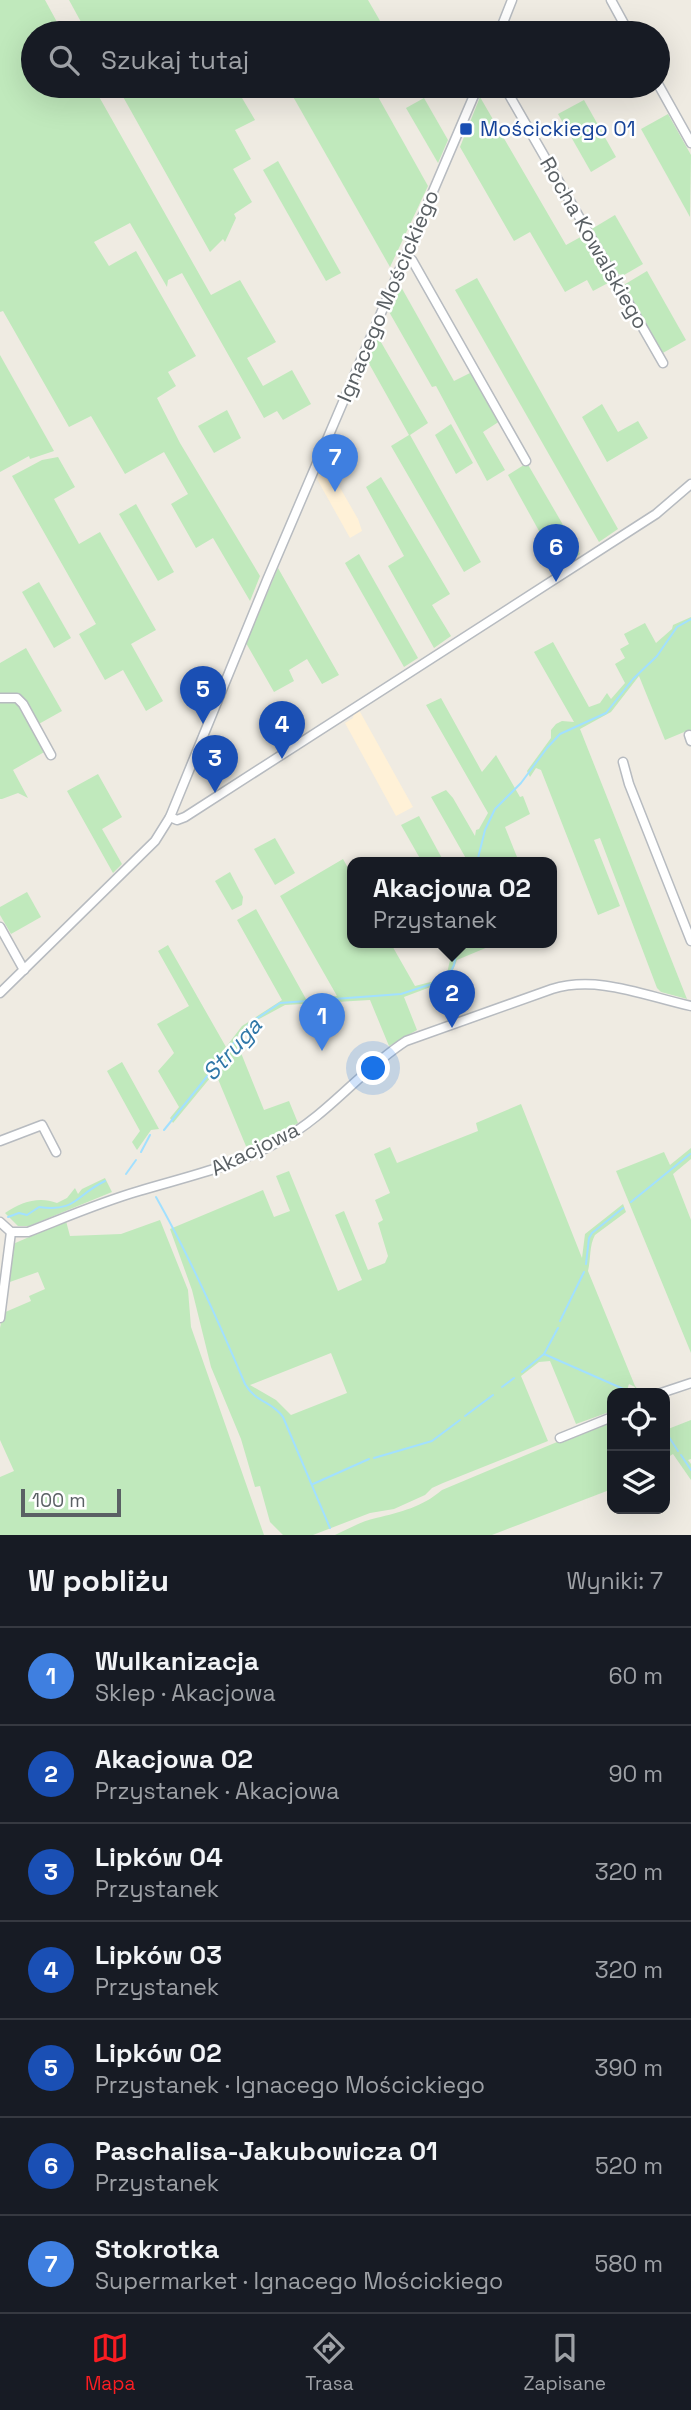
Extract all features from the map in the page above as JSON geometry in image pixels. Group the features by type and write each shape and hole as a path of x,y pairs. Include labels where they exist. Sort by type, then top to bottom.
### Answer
{"street":[{"path":"611,0 622,21"},
{"path":"504,21 511,3"},
{"name":"Ignacego Mościckiego","path":"0,993 155,841 170,817 267,580 473,98"},
{"name":"Rocha Kowalskiego","path":"510,98 663,363"},
{"path":"666,98 691,143"},
{"path":"405,256 412,260 526,461"},
{"path":"170,817 177,820 185,817 656,514 691,484"},
{"path":"0,698 17,698 23,704 51,755"},
{"path":"623,762 629,784 691,941"},
{"path":"0,927 24,970"},
{"name":"Akacjowa","path":"10,1232 28,1232 137,1191 208,1172 258,1151 280,1141 311,1120 390,1051 406,1041 540,993 566,985 594,984 691,1006"},
{"path":"0,1141 42,1125 56,1152"},
{"path":"0,1222 10,1232 0,1318"},
{"path":"670,1390 691,1383"},
{"path":"560,1438 607,1419"}],"shaded area":[{"path":"323,465 327,465 358,519 362,531 350,538 317,479"},
{"path":"359,710 413,807 396,816 345,723"}],"green space":[{"path":"0,0 45,0 56,21 21,21 21,98 100,98 211,295 240,280 276,342 247,358 263,386 292,370 311,404 283,420 277,411 264,418 182,273 168,280 167,287 130,223 94,242 109,266 136,251 196,356 168,372 176,386 157,398 180,443 260,576 250,601 213,538 196,548 171,504 188,494 164,452 125,474 91,416 69,427 3,311 0,312"},
{"path":"69,0 368,0 380,21 80,21"},
{"path":"124,98 242,98 255,120 235,130 251,159 233,169 252,202 234,214 236,218 225,242 223,239 210,252"},
{"path":"294,98 379,98 428,186 390,267"},
{"path":"424,98 448,140 438,163 406,108"},
{"path":"481,98 566,245 586,234 610,276 608,283 593,291 587,280 565,292 530,232 514,241 460,147"},
{"path":"584,100 616,157 591,172 558,114"},
{"path":"668,114 691,155 690,217 641,129"},
{"path":"278,161 341,273 326,281 263,170"},
{"path":"615,215 643,264 624,275 615,274 590,230"},
{"path":"647,271 686,340 661,354 622,286"},
{"path":"477,278 618,529 599,542 455,290"},
{"path":"400,285 454,381 472,372 500,421 483,432 505,470 487,481 436,386 432,387 388,310"},
{"path":"378,337 428,423 410,435 481,562 464,572 391,446 409,435 367,360"},
{"path":"0,355 54,451 30,459 29,456 0,472"},
{"path":"602,404 618,432 638,421 648,438 607,462 582,417"},
{"path":"227,410 241,438 214,453 198,426"},
{"path":"451,424 473,463 456,474 435,435"},
{"path":"58,457 75,487 54,499 79,544 100,532 156,630 131,644 163,701 146,711 123,670 105,680 79,634 96,624 12,476 42,460"},
{"path":"527,463 580,554 559,567 508,475"},
{"path":"381,477 450,594 432,605 451,636 434,648 388,566 404,556 366,487"},
{"path":"136,504 174,572 158,581 119,514"},
{"path":"359,554 418,658 404,667 345,563"},
{"path":"278,568 339,675 322,684 307,659 289,670 294,681 274,692 246,643"},
{"path":"39,582 71,638 54,648 22,592"},
{"path":"691,617 691,733 689,730 665,740 639,676 611,712 580,729 687,999 661,992 657,988 600,838 594,840 620,906 598,915 541,770 536,768 530,777 527,771 551,738 551,730 556,724 562,721 574,722 534,652 553,642 589,707 600,703 607,693 611,699 625,683 615,664 625,658 620,649 629,644 624,634 645,623 656,643 673,625"},
{"path":"26,648 62,711 37,725 24,702 0,696 0,663"},
{"path":"441,698 482,772 496,755 520,797 523,796 530,814 505,827 517,857 465,857 431,797 446,790 475,836 488,813 426,705"},
{"path":"11,700 19,703 46,751 13,770 28,798 18,793 0,799 0,702"},
{"path":"98,774 122,817 102,829 122,864 113,873 67,791"},
{"path":"419,816 441,857 419,857 401,825"},
{"path":"275,838 295,873 275,885 254,849"},
{"path":"343,859 347,866 347,948 393,948 415,986 446,978 453,948 486,948 457,960 449,980 404,997 417,1030 389,1046 370,1000 285,1005 250,1024 237,1043 264,1110 289,1101 298,1123 248,1151 215,1072 173,1123 170,1118 179,1107 158,1071 174,1053 157,1024 189,1006 158,951 168,945 226,1047 242,1026 282,1000 237,920 256,909 306,999 337,996 280,896"},
{"path":"230,872 243,897 242,905 232,910 215,881"},
{"path":"27,892 41,917 11,934 0,915 0,907"},
{"path":"122,1062 159,1129 151,1130 137,1150 132,1142 140,1131 107,1071"},
{"path":"521,1104 582,1258 585,1234 623,1204 626,1212 595,1235 588,1271 637,1388 629,1384 628,1388 607,1388 607,1413 576,1424 550,1361 539,1362 521,1376 548,1441 443,1483 425,1495 394,1509 370,1513 313,1535 283,1535 270,1522 260,1486 255,1487 241,1439 211,1367 192,1290 170,1229 263,1190 274,1217 290,1211 276,1176 289,1171 338,1291 362,1280 335,1215 344,1211 368,1270 385,1263 388,1256 378,1223 383,1220 375,1200 390,1193 374,1154 390,1147 397,1163 478,1131 476,1123","holes":["331,1353 347,1393 291,1415 276,1400 250,1385"]},
{"path":"691,1148 691,1159 673,1174 691,1220 691,1353 616,1171 664,1152 670,1165"},
{"path":"105,1178 112,1192 29,1226 18,1226 5,1213 30,1201 57,1203 67,1198 75,1188 78,1194 82,1189"},
{"path":"160,1220 188,1290 191,1327 264,1535 0,1535 0,1477 14,1471 0,1440 0,1328 3,1313 31,1301 29,1296 45,1289 38,1272 7,1283 13,1244 66,1221 70,1236 121,1234"},
{"path":"691,1420 691,1459 688,1460 691,1464 691,1480 673,1454 670,1456 670,1428"},
{"path":"607,1421 607,1491 492,1535 335,1535 366,1521 411,1508 442,1490"}],"waterway":[{"name":"Struga","path":"478,857 485,830 495,809 521,783 547,748 560,734 606,713 633,679 657,656 677,627 691,619"},
{"name":"Struga","path":"164,1130 250,1023 280,1003 401,994 447,979 454,965 457,948"},
{"name":"Struga","path":"141,1152 150,1135"},
{"path":"631,1202 690,1154"},
{"name":"Struga","path":"126,1174 136,1160"},
{"name":"Struga","path":"8,1217 19,1213 27,1215 39,1207 68,1205 105,1181"},
{"path":"156,1197 203,1289 245,1384 254,1395 283,1417 330,1528"},
{"path":"586,1264 592,1233 623,1208"},
{"path":"560,1321 584,1272"},
{"path":"522,1372 544,1354 558,1328"},
{"path":"544,1354 621,1388"},
{"path":"502,1387 514,1378"},
{"path":"465,1416 493,1395"},
{"path":"374,1458 432,1441 460,1420"},
{"path":"670,1439 678,1451"},
{"path":"681,1455 691,1470"},
{"path":"313,1484 369,1459"}],"place":[{"name":"Mościckiego 01","path":"466,129"},
{"name":"Stokrotka","path":"335,492"},
{"name":"Paschalisa-Jakubowicza 01","path":"556,582"},
{"name":"Lipków 02","path":"203,724"},
{"name":"Lipków 03","path":"282,759"},
{"name":"Lipków 04","path":"215,793"},
{"name":"Akacjowa 02","path":"452,1028"},
{"name":"Wulkanizacja","path":"322,1051"}]}
